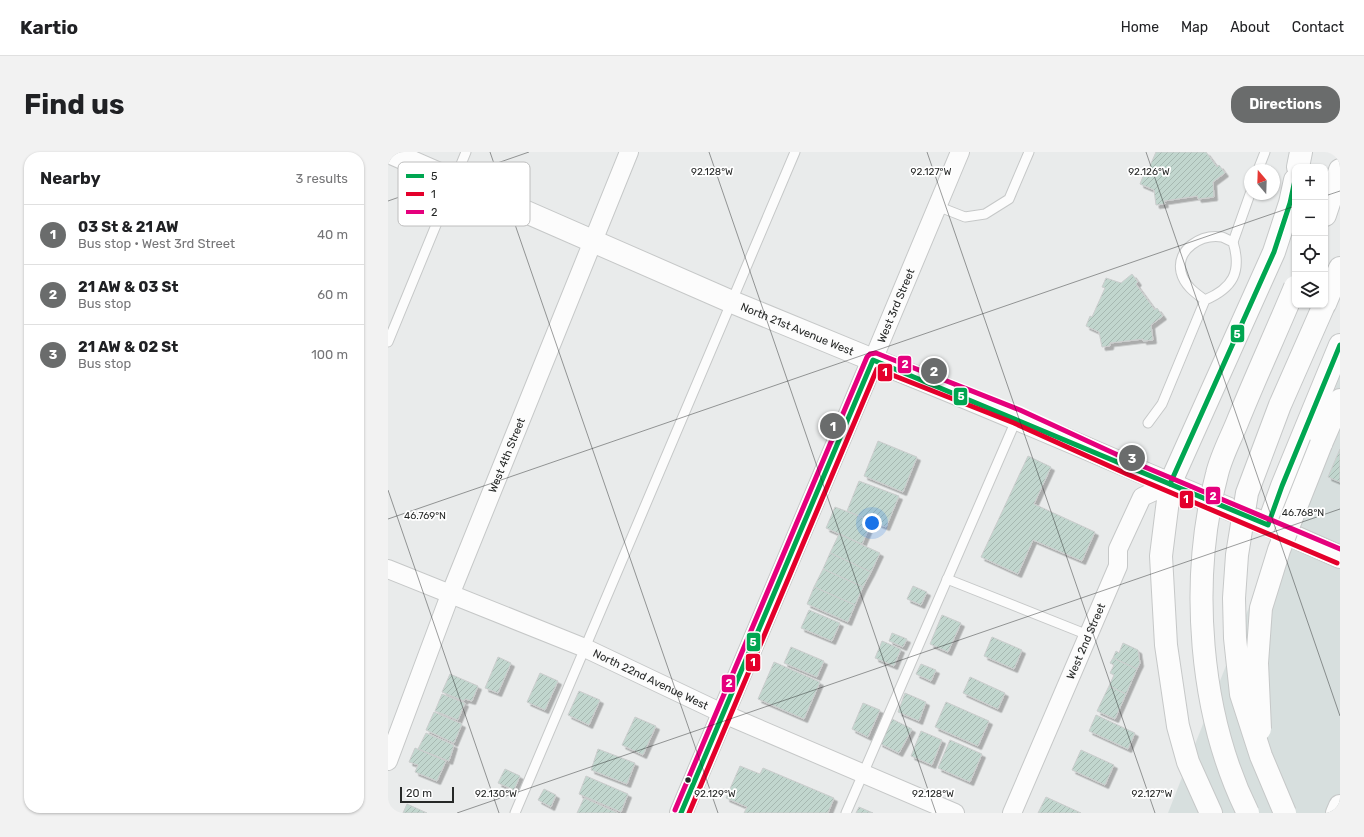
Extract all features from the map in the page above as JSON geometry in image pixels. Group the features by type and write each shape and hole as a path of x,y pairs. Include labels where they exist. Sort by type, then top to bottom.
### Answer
{"main road":[{"name":"North 21st Avenue West","path":"389,152 412,162"},
{"path":"1299,164 1301,152"},
{"path":"1328,206 1340,170"},
{"path":"1211,813 1188,762 1178,726 1166,645 1161,556 1170,484 1218,380 1274,252 1292,194"},
{"name":"North 21st Avenue West","path":"530,213 732,302 1017,418 1340,556"},
{"path":"1328,297 1340,268"},
{"path":"1248,813 1232,778 1221,744 1208,685 1202,618 1202,572 1207,527 1217,473 1292,294"},
{"path":"1285,813 1261,756 1241,694 1237,666 1234,598 1237,555 1247,493 1280,405 1323,308"},
{"path":"1268,525 1340,345"},
{"name":"West 3rd Street","path":"681,813 873,360"},
{"path":"1261,756 1257,663 1261,608 1279,550 1340,400"},
{"path":"1337,813 1340,806"}],"street":[{"name":"West 4th Street","path":"388,761 450,595 592,240 629,152"},
{"name":"West 3rd Street","path":"873,360 960,152"},
{"name":"West 2nd Street","path":"1012,813 1118,566 1118,549 1142,497 1170,484"},
{"name":"North 22nd Avenue West","path":"388,569 585,648 724,714 955,813"}],"lane":[{"path":"461,162 466,152"},
{"path":"515,813 796,152"},
{"path":"937,206 965,217 985,214 1009,198 1029,152"},
{"path":"1260,164 1265,152"},
{"path":"1148,423 1162,404 1205,300 1228,287 1236,273 1237,256 1233,242 1248,200"},
{"path":"388,342 435,226"},
{"path":"1205,300 1190,288 1181,272 1181,257 1189,245 1205,238 1222,237 1233,242"},
{"path":"846,813 1017,418"},
{"path":"947,579 1088,635"}],"shaded area":[{"path":"1340,376 1340,813 1168,813"}],"building":[{"path":"1156,152 1206,152 1217,167 1219,165 1225,173 1213,182 1214,197 1198,199 1197,196 1164,201 1165,204 1156,205 1154,190 1140,184 1144,174 1146,175"},
{"path":"1132,274 1138,282 1136,284 1155,310 1157,308 1163,316 1151,325 1153,340 1143,341 1143,339 1110,343 1110,346 1102,347 1099,332 1086,326 1090,316 1092,317 1105,288 1102,287 1106,278 1121,283"},
{"path":"878,441 917,457 903,492 864,476"},
{"path":"1340,449 1340,482 1328,477"},
{"path":"1028,456 1051,467 1034,504 1095,532 1082,561 1033,540 1018,574 981,557"},
{"path":"859,481 899,496 886,527 847,511"},
{"path":"835,507 872,521 862,544 826,528"},
{"path":"839,534 880,553 871,572 830,553"},
{"path":"830,553 871,572 863,587 823,569"},
{"path":"823,569 863,587 855,605 814,587"},
{"path":"913,586 927,592 921,605 907,599"},
{"path":"814,587 855,605 848,622 807,604"},
{"path":"809,610 840,623 832,641 801,628"},
{"path":"942,615 961,623 948,652 930,644"},
{"path":"892,633 907,639 903,647 889,641"},
{"path":"992,637 1022,650 1014,669 984,656"},
{"path":"882,641 901,649 894,666 875,658"},
{"path":"1123,643 1138,650 1140,663 1137,669 1113,658 1116,651 1119,653"},
{"path":"791,647 824,661 817,677 784,663"},
{"path":"498,657 511,663 498,693 485,688"},
{"path":"1113,658 1137,669 1126,694 1109,686 1114,675 1110,673 1114,665 1110,663"},
{"path":"774,662 820,682 804,719 758,699"},
{"path":"921,664 936,670 931,681 916,674"},
{"path":"540,673 558,681 545,710 527,702"},
{"path":"450,674 478,686 472,701 465,699 464,701 442,692"},
{"path":"970,677 1005,693 998,709 963,693"},
{"path":"1109,686 1126,694 1115,719 1097,711"},
{"path":"579,691 600,700 589,725 568,715"},
{"path":"905,693 926,702 919,721 898,712"},
{"path":"442,694 465,703 458,720 435,711"},
{"path":"946,702 989,721 978,746 935,727"},
{"path":"863,703 880,710 868,737 852,729"},
{"path":"434,712 462,724 454,743 426,730"},
{"path":"1096,715 1135,733 1128,749 1089,731"},
{"path":"635,717 656,726 643,755 622,745"},
{"path":"892,719 912,729 899,753 879,743"},
{"path":"921,731 942,740 932,765 911,756"},
{"path":"426,733 454,745 449,761 418,749"},
{"path":"950,740 982,754 970,782 938,768"},
{"path":"415,748 446,761 437,781 415,772 418,765 409,762"},
{"path":"598,749 635,763 627,784 591,770"},
{"path":"1081,750 1114,765 1105,785 1072,770"},
{"path":"740,766 760,774 763,768 834,798 828,813 744,813 747,807 726,798"},
{"path":"505,769 520,776 514,790 498,783"},
{"path":"586,776 628,794 621,812 579,794"},
{"path":"544,789 556,795 551,807 538,800"},
{"path":"1046,797 1081,813 1038,813"},
{"path":"584,798 618,813 577,813"},
{"path":"407,804 427,813 403,813"},
{"path":"859,807 873,813 856,813"}],"transit line":[{"name":"5","path":"1170,484 1274,252 1292,194"},
{"name":"5","path":"681,813 873,360 1268,525 1282,486 1340,345"},
{"name":"2","path":"675,810 867,357 870,354 876,353 1020,410 1133,462 1340,549"},
{"name":"1","path":"689,813 877,369 1014,423 1127,474 1337,563"}],"place":[{"name":"21 AW & 03 St","path":"934,371"},
{"name":"03 St & 21 AW","path":"833,426"},
{"name":"21 AW & 02 St","path":"1132,458"}]}
